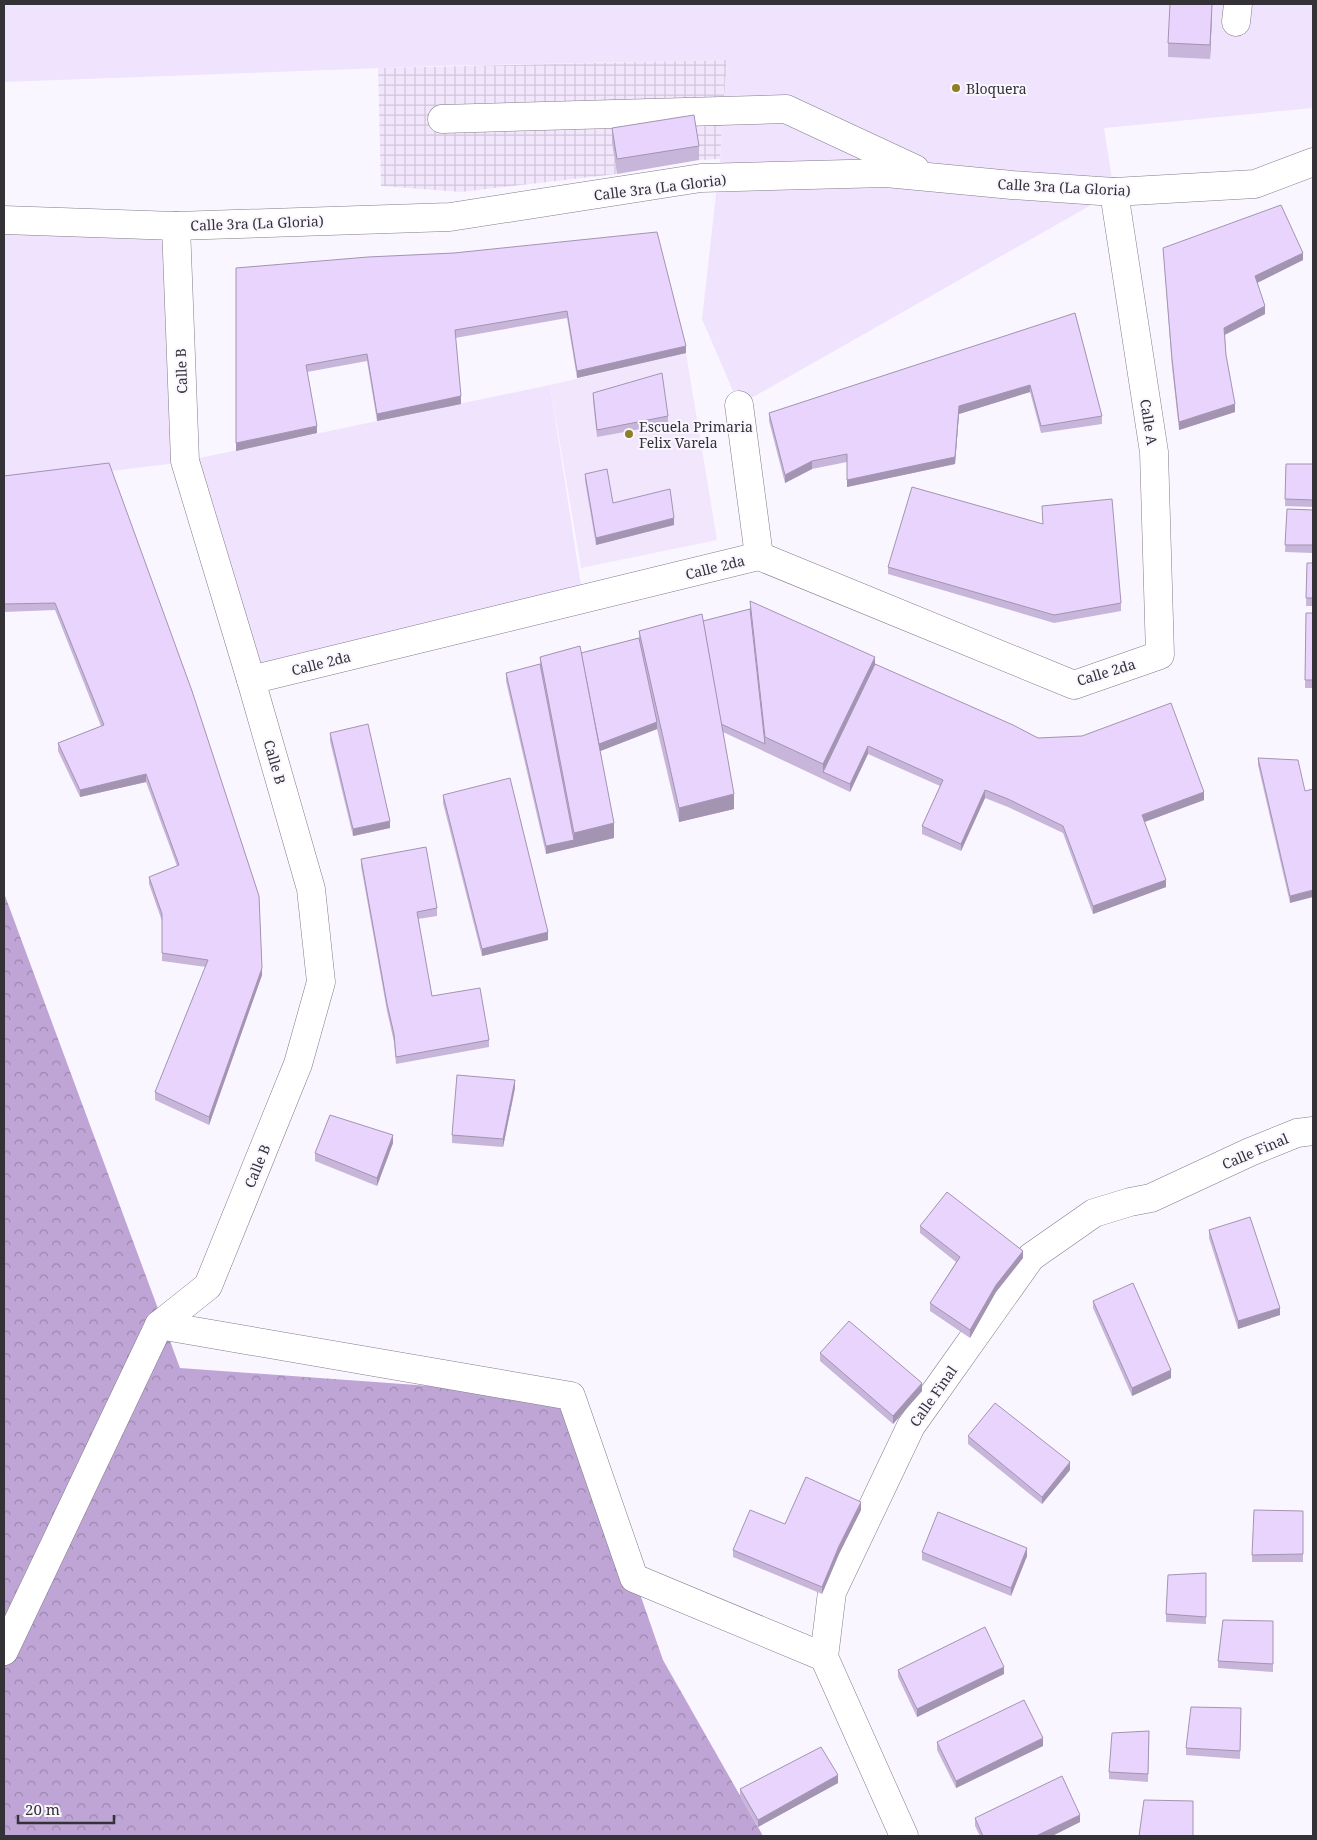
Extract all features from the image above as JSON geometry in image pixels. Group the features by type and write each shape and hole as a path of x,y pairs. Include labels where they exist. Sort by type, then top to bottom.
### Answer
{"street":[{"path":"442,119 786,109 932,177"},
{"name":"Calle 3ra (La Gloria)","path":"4,220 176,226 450,217 701,178 886,172 1012,185 1114,192 1255,184 1313,162"},
{"name":"Calle A","path":"1114,192 1154,452 1160,655"},
{"name":"Calle B","path":"159,1325 208,1286 298,1064 321,982 311,889 251,680 184,462 176,226"},
{"path":"739,406 759,556"},
{"name":"Calle 2da","path":"251,680 759,556 1074,684 1160,655"},
{"name":"Calle Final","path":"824,1657 832,1592 910,1426 1031,1257 1094,1213 1130,1202 1152,1198 1250,1152 1297,1133 1313,1131"},
{"path":"4,1651 159,1325 571,1396 634,1578 824,1657 904,1836"}],"shaded area":[{"path":"4,4 1313,4 1313,108 1104,128 1114,192 739,405 702,319 720,159 727,60 436,66 4,82"},
{"path":"727,60 720,159 699,160 694,130 612,143 617,174 461,192 381,186 378,68"},
{"path":"4,220 176,226 185,461 550,385 583,599 251,680 185,462 4,484"},
{"name":"Escuela Primaria Felix Varela","path":"686,353 717,540 581,568 550,385"}],"green space":[{"path":"4,893 180,1368 571,1396 663,1660 763,1836 4,1836"}],"building":[{"path":"1170,4 1212,4 1210,45 1168,43"},
{"path":"694,115 699,146 617,159 612,128"},
{"path":"1281,205 1303,253 1255,276 1265,306 1224,328 1226,355 1235,404 1179,422 1163,248"},
{"path":"657,232 686,346 577,371 567,311 455,330 461,396 377,414 367,354 306,365 317,426 236,443 236,268 368,257 454,253"},
{"path":"1075,313 1102,416 1041,426 1030,385 959,406 955,457 847,480 847,454 812,461 785,475 769,413"},
{"path":"662,373 668,416 597,430 593,393"},
{"path":"109,463 192,691 259,896 262,968 209,1117 155,1092 208,960 162,953 162,914 149,877 179,865 146,774 80,790 58,743 104,725 55,603 4,604 4,476"},
{"path":"1286,464 1313,464 1313,500 1285,499"},
{"path":"607,469 613,503 670,489 674,518 596,538 585,474"},
{"path":"912,487 1043,524 1042,506 1112,499 1121,603 1054,615 888,567"},
{"path":"1287,509 1313,510 1313,545 1285,545"},
{"path":"1307,563 1313,563 1313,598 1306,598"},
{"path":"750,601 875,657 823,764 765,737"},
{"path":"750,609 765,744 721,724 703,621"},
{"path":"1306,613 1313,613 1313,680 1305,680"},
{"path":"702,614 734,794 679,808 639,631"},
{"path":"639,638 657,722 599,744 581,653"},
{"path":"580,646 614,823 574,833 540,657"},
{"path":"540,664 574,840 546,846 506,673"},
{"path":"875,664 1013,725 1038,738 1082,736 1171,703 1204,792 1142,815 1166,880 1093,906 1063,826 985,790 961,844 922,826 943,780 868,746 850,784 823,772"},
{"path":"368,724 390,821 353,829 330,733"},
{"path":"1258,758 1298,760 1305,791 1313,789 1313,890 1290,896"},
{"path":"510,778 548,932 482,949 443,795"},
{"path":"426,847 437,908 417,912 432,996 480,988 489,1040 396,1057 394,1034 361,859"},
{"path":"457,1075 515,1080 503,1139 452,1135"},
{"path":"330,1115 393,1135 377,1178 315,1153"},
{"path":"947,1192 1023,1251 996,1285 970,1330 930,1303 960,1257 920,1226"},
{"path":"1250,1217 1280,1308 1238,1321 1209,1230"},
{"path":"1133,1283 1171,1370 1132,1388 1093,1301"},
{"path":"849,1321 922,1383 893,1416 820,1353"},
{"path":"995,1403 1070,1462 1042,1497 968,1436"},
{"path":"806,1477 861,1502 839,1546 822,1587 733,1550 750,1510 785,1524"},
{"path":"1254,1510 1303,1511 1303,1554 1252,1555"},
{"path":"938,1512 1027,1548 1011,1588 922,1552"},
{"path":"1206,1573 1206,1617 1166,1614 1168,1575"},
{"path":"1223,1620 1273,1621 1273,1664 1218,1661"},
{"path":"985,1627 1004,1667 917,1709 898,1670"},
{"path":"1024,1700 1043,1738 956,1781 937,1742"},
{"path":"1191,1707 1241,1708 1240,1751 1186,1748"},
{"path":"1149,1731 1148,1774 1109,1772 1112,1733"},
{"path":"821,1747 838,1775 758,1820 740,1789"},
{"path":"1062,1776 1080,1815 1036,1836 983,1836 975,1818"},
{"path":"1144,1800 1193,1801 1193,1836 1139,1836"}],"place":[{"name":"Bloquera","path":"956,88"},
{"name":"Escuela Primaria Felix Varela","path":"629,434"}]}
